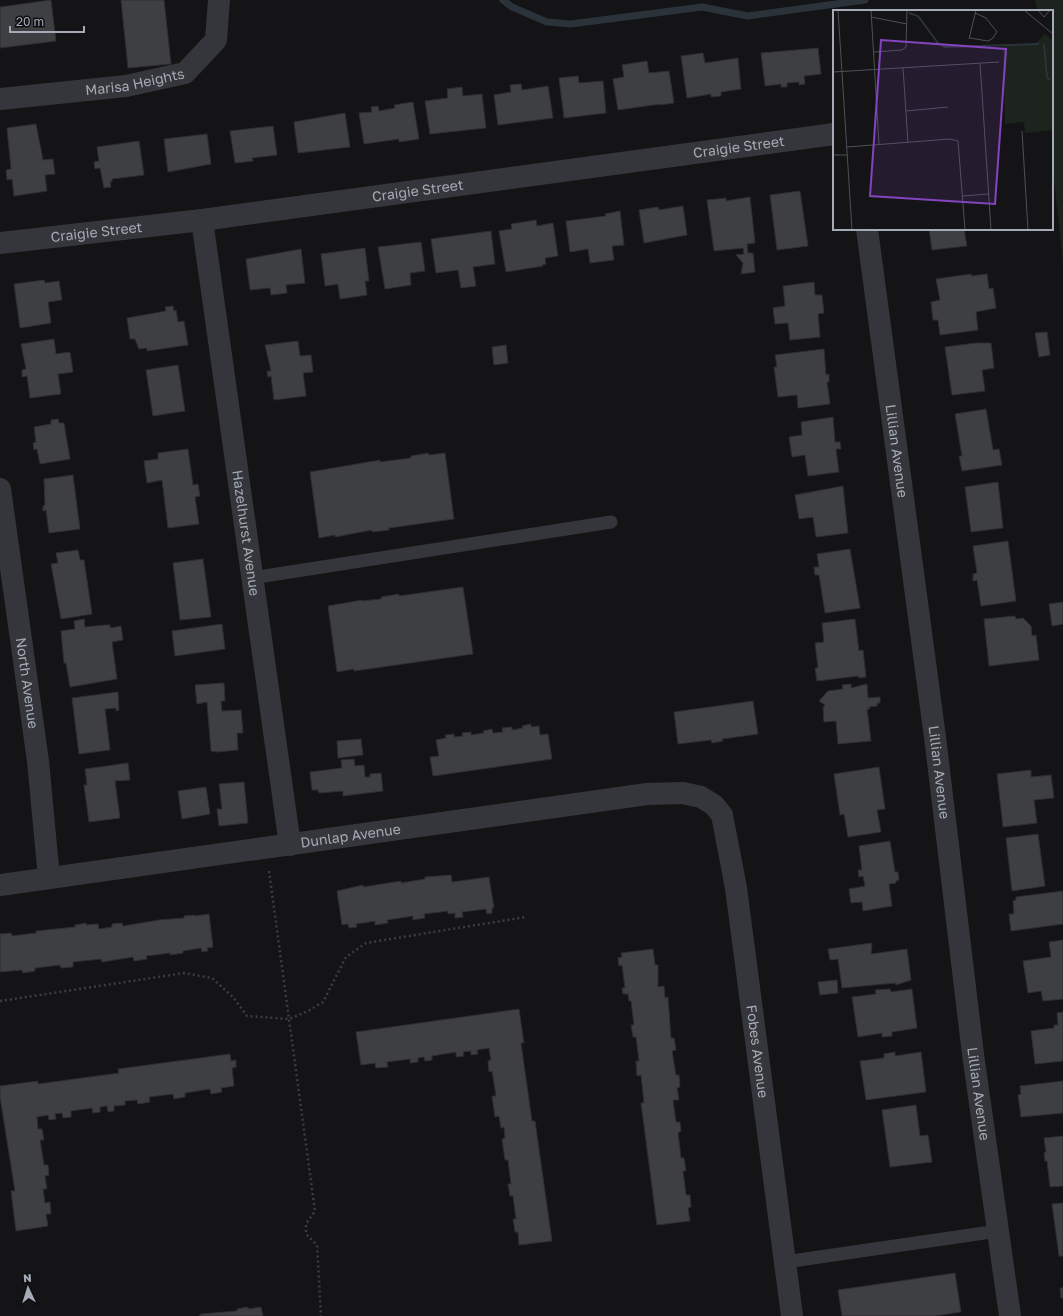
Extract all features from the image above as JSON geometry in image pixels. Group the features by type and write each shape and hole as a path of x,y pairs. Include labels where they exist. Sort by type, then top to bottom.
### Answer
{"street":[{"name":"Marisa Heights","path":"0,99 126,86 185,73 216,40 219,0"},
{"name":"Craigie Street","path":"0,244 202,220 833,134"},
{"name":"Hazelhurst Avenue","path":"202,220 290,845"},
{"name":"Lillian Avenue","path":"866,230 935,737 973,1054 1010,1316"},
{"name":"North Avenue","path":"0,489 38,762 49,878"},
{"name":"Dunlap Avenue","path":"0,885 266,849 647,794 683,793 700,797"},
{"name":"Fobes Avenue","path":"700,797 714,805 722,815 736,888 792,1316"}],"lane":[{"path":"252,578 611,522"},
{"path":"785,1262 998,1231"}],"path":[{"path":"266,849 315,1211 306,1224 306,1234 316,1245 321,1316"},
{"path":"0,1001 184,973 212,978 233,997 247,1016 289,1018 308,1011 323,1002 346,957 366,943 526,917"}],"shaded area":[{"path":"1035,0 1063,0 1063,264 1053,169 1053,10 1037,10"}],"building":[{"path":"51,0 56,41 0,48 0,7"},
{"path":"121,0 164,0 171,64 128,68"},
{"path":"818,48 821,74 804,76 805,84 799,85 799,82 787,83 787,87 781,87 781,84 765,86 761,53"},
{"path":"703,53 705,63 738,58 741,89 721,92 721,96 711,97 711,94 687,98 681,56"},
{"path":"647,61 649,73 669,71 674,103 618,110 613,79 624,77 622,65"},
{"path":"578,76 579,83 603,81 606,113 564,118 559,78"},
{"path":"521,84 522,90 548,86 553,118 498,125 494,95 511,92 510,85"},
{"path":"462,87 463,96 482,94 486,128 430,134 425,101 448,98 447,89"},
{"path":"413,102 419,139 399,142 399,139 364,144 359,113 372,112 371,107 378,106 379,111 395,108 394,105"},
{"path":"345,113 350,147 298,153 294,122"},
{"path":"36,124 43,160 53,159 55,174 45,175 47,191 14,196 12,179 7,180 6,170 11,169 7,128"},
{"path":"273,126 277,155 252,158 253,161 235,163 230,131"},
{"path":"207,134 211,164 168,172 164,139"},
{"path":"139,141 144,175 112,179 112,182 110,182 111,187 104,188 100,168 95,169 94,162 99,161 97,147"},
{"path":"800,191 808,246 777,250 770,195"},
{"path":"750,197 755,243 747,244 748,253 753,253 755,272 741,274 743,263 736,255 744,254 743,248 714,251 707,200 726,198 726,201"},
{"path":"683,206 687,235 644,243 639,210 658,207 659,210"},
{"path":"620,211 624,245 612,246 614,260 590,263 588,249 570,252 566,221 606,216 605,214"},
{"path":"536,220 537,226 553,223 558,256 545,258 546,264 542,265 543,266 506,272 499,231 512,229 511,224"},
{"path":"929,230 964,230 967,246 932,250"},
{"path":"491,231 495,264 473,267 476,286 461,288 458,270 436,273 431,239"},
{"path":"421,242 425,271 410,273 411,285 385,289 378,247"},
{"path":"365,248 369,281 365,281 367,295 340,299 338,284 325,286 321,254"},
{"path":"301,249 305,283 286,285 287,293 271,295 270,288 250,290 246,259"},
{"path":"971,274 971,276 987,274 989,289 993,288 996,308 976,312 978,330 940,335 938,320 933,320 931,302 940,300 936,279"},
{"path":"44,280 45,283 59,281 62,300 48,302 51,323 20,328 14,284"},
{"path":"814,282 815,295 822,295 824,313 818,314 820,337 790,340 788,323 775,324 773,308 785,306 783,286"},
{"path":"173,306 174,311 176,310 178,322 184,321 188,345 147,351 147,348 139,349 135,339 130,339 127,318 166,311 165,307"},
{"path":"1047,332 1050,355 1039,357 1035,333"},
{"path":"54,339 56,354 70,352 73,372 58,374 61,394 30,398 27,376 22,377 22,370 26,369 21,344"},
{"path":"298,341 300,356 311,355 313,372 303,373 306,396 274,400 271,376 268,377 267,371 271,371 265,345"},
{"path":"976,343 991,343 994,368 982,370 985,391 952,395 945,347"},
{"path":"506,345 508,363 494,365 492,347"},
{"path":"824,349 826,375 829,374 829,382 827,382 830,404 798,408 797,395 778,397 774,367 777,367 775,355"},
{"path":"178,365 185,411 153,416 146,370"},
{"path":"986,409 993,450 999,449 1002,465 962,471 959,456 962,456 955,414"},
{"path":"833,417 835,442 840,442 841,449 836,449 839,472 808,476 805,455 792,457 789,437 802,435 801,422"},
{"path":"58,419 59,423 64,423 70,459 40,464 37,449 34,450 33,443 36,442 34,427 51,424 51,420"},
{"path":"188,449 193,485 198,484 200,496 195,497 199,524 168,528 162,480 147,483 144,461 158,459 158,453"},
{"path":"428,453 429,455 445,453 454,519 389,528 389,530 372,532 372,530 335,537 335,535 319,538 310,472 380,460 380,462 411,458 411,456"},
{"path":"73,475 80,529 49,533 46,510 43,511 43,506 45,505 44,479"},
{"path":"998,482 1003,528 971,532 965,487"},
{"path":"843,486 848,533 816,537 813,517 799,519 795,495"},
{"path":"1008,541 1016,601 981,606 977,580 973,581 973,574 977,573 973,546"},
{"path":"850,549 860,608 825,613 819,575 815,575 814,567 819,567 817,554"},
{"path":"78,550 80,560 84,560 92,614 61,619 51,564 58,563 56,553"},
{"path":"203,559 211,617 180,620 173,563"},
{"path":"463,587 473,654 354,671 354,669 337,672 328,606 362,600 381,599 381,597 399,594 399,596"},
{"path":"1063,602 1063,624 1052,626 1049,604"},
{"path":"1015,616 1016,619 1023,618 1031,626 1032,636 1036,635 1039,660 989,666 984,619"},
{"path":"84,619 85,627 110,625 110,628 121,626 123,640 112,642 117,679 70,687 66,663 64,663 61,631 75,629 74,621"},
{"path":"855,619 859,651 863,650 866,677 859,678 858,676 817,681 815,668 818,668 815,643 824,642 822,623"},
{"path":"222,624 225,649 175,656 172,631"},
{"path":"224,683 225,701 221,701 222,711 241,710 243,733 237,733 238,750 217,752 211,751 207,702 197,704 195,685"},
{"path":"851,684 851,688 867,684 868,698 880,697 880,703 877,703 877,706 869,707 870,709 867,709 871,741 838,744 836,721 824,722 823,708 825,705 819,701 828,691 843,689 842,685"},
{"path":"118,692 119,710 116,711 116,708 105,709 110,750 79,754 72,698"},
{"path":"753,701 758,734 722,739 723,741 712,743 711,740 678,744 674,712"},
{"path":"531,724 531,727 539,726 540,735 548,734 552,759 433,776 430,757 439,756 436,740 446,738 445,735 454,734 454,737 463,736 462,733 471,732 471,735 484,733 483,731 492,729 493,733 503,732 502,728 512,727 512,730 523,728 522,726"},
{"path":"361,739 363,755 338,758 337,741"},
{"path":"354,759 355,766 364,765 365,777 370,777 370,774 381,773 383,791 343,796 343,791 319,793 318,790 312,790 310,772 342,768 341,760"},
{"path":"128,763 130,780 115,781 120,818 89,822 84,785 87,785 85,769"},
{"path":"879,767 885,809 877,810 881,832 848,837 844,814 840,815 834,774"},
{"path":"1031,770 1031,777 1051,775 1054,798 1034,800 1037,823 1003,827 997,774"},
{"path":"244,782 248,823 219,826 217,809 222,809 219,784"},
{"path":"206,787 210,814 182,819 178,791"},
{"path":"1038,834 1045,886 1012,891 1006,838"},
{"path":"890,841 895,872 898,872 899,880 896,881 896,883 889,884 892,906 863,911 862,902 851,903 849,889 865,886 863,876 859,877 858,870 862,870 859,846"},
{"path":"451,875 452,882 489,877 494,908 492,908 492,913 487,914 486,909 462,912 463,917 455,918 455,913 448,914 448,911 424,914 425,918 413,920 413,916 387,920 388,923 375,925 375,921 356,924 357,927 349,928 348,924 342,925 337,891 363,885 363,887 401,881 401,883 425,879 425,877"},
{"path":"1063,891 1063,924 1011,931 1009,914 1014,914 1013,901 1016,900 1016,897"},
{"path":"209,914 213,947 207,948 208,951 202,952 201,948 170,955 170,953 146,956 147,959 134,961 133,957 102,962 101,959 73,962 73,967 61,968 60,965 35,968 35,971 23,973 22,970 0,972 0,934 11,933 12,936 36,933 36,931 75,927 75,925 86,923 86,925 98,924 99,929 112,927 112,924 122,923 123,926 159,920 184,918 184,916"},
{"path":"1063,940 1063,999 1043,1001 1041,991 1028,993 1023,961 1051,957 1049,942"},
{"path":"872,943 871,954 907,949 911,980 896,985 895,983 842,988 838,959 830,960 828,949"},
{"path":"653,949 655,965 658,965 658,987 664,986 665,998 668,997 671,1038 674,1038 676,1050 672,1051 676,1075 679,1075 680,1087 677,1088 679,1100 673,1100 676,1122 680,1122 681,1131 678,1133 681,1158 684,1158 686,1171 683,1171 686,1195 690,1195 691,1207 688,1208 690,1221 657,1225 641,1103 644,1103 641,1075 637,1076 636,1061 639,1061 636,1037 633,1037 631,1025 634,1025 631,1001 629,1001 628,994 623,994 622,988 625,988 622,965 619,966 618,958 622,957 621,953"},
{"path":"837,980 838,993 820,995 818,982"},
{"path":"890,989 891,992 912,989 917,1028 892,1032 892,1036 882,1037 882,1033 858,1037 852,997 876,994 875,990"},
{"path":"519,1009 524,1043 521,1043 532,1121 535,1121 552,1241 519,1245 518,1232 515,1232 513,1219 516,1219 513,1196 510,1196 508,1184 511,1184 508,1160 505,1160 502,1139 505,1138 504,1127 501,1128 499,1116 495,1117 492,1096 496,1096 492,1071 489,1072 488,1061 491,1060 489,1048 477,1050 478,1054 471,1055 471,1051 463,1052 464,1056 456,1057 456,1052 432,1056 432,1060 425,1061 424,1057 418,1058 418,1062 410,1063 410,1059 387,1062 388,1067 376,1068 375,1063 361,1065 356,1032"},
{"path":"1063,1012 1063,1061 1035,1064 1031,1031 1054,1028 1054,1025 1058,1025 1057,1013"},
{"path":"895,1052 895,1056 921,1052 926,1092 866,1100 860,1061 884,1058 884,1054"},
{"path":"230,1054 231,1061 236,1060 236,1067 232,1068 234,1086 221,1088 222,1092 211,1094 210,1089 185,1093 185,1097 174,1099 173,1094 149,1097 150,1102 138,1104 137,1100 125,1101 125,1105 114,1106 114,1111 108,1112 107,1106 100,1107 100,1112 93,1113 92,1108 71,1111 71,1117 63,1118 62,1113 55,1114 56,1119 49,1120 48,1115 37,1117 38,1129 42,1129 44,1140 40,1140 44,1165 48,1165 49,1175 45,1176 47,1189 43,1189 45,1203 50,1202 51,1214 46,1214 48,1226 16,1231 11,1191 15,1191 0,1097 0,1086 38,1081 38,1084 119,1073 118,1069"},
{"path":"1063,1081 1063,1113 1021,1117 1018,1095 1021,1094 1020,1086"},
{"path":"916,1105 920,1136 928,1135 932,1162 890,1167 882,1110"},
{"path":"1063,1136 1063,1186 1050,1187 1047,1161 1045,1161 1044,1153 1046,1152 1044,1138"},
{"path":"1063,1203 1063,1256 1059,1256 1052,1204"},
{"path":"955,1273 961,1312 935,1316 842,1316 838,1290"},
{"path":"1060,1288 1063,1288 1063,1298 1061,1298"},
{"path":"248,1307 248,1309 261,1307 263,1316 199,1316 201,1314 237,1311 237,1309"}],"waterway":[{"path":"503,0 512,7 547,22 571,24 702,7 748,16 865,0"}]}
